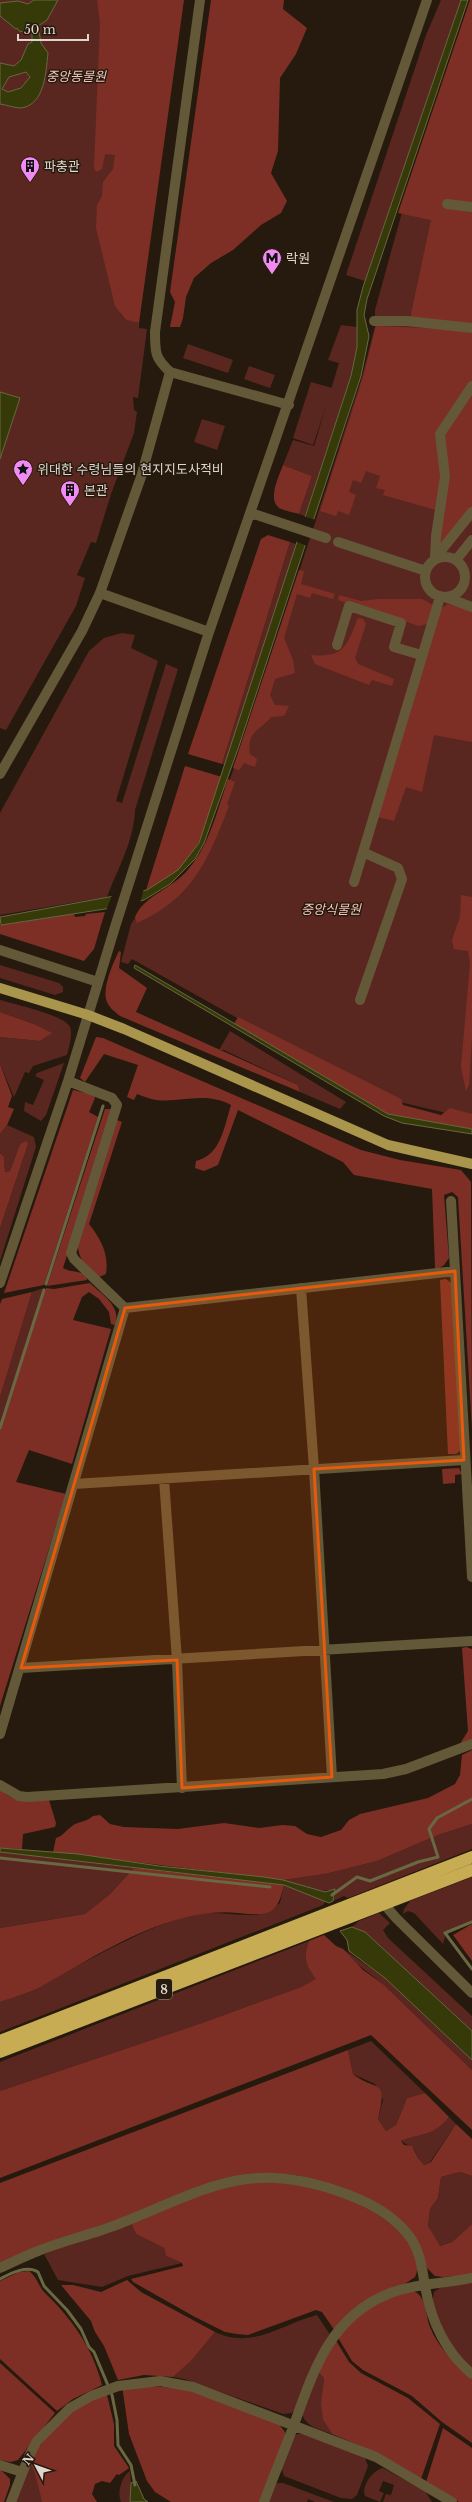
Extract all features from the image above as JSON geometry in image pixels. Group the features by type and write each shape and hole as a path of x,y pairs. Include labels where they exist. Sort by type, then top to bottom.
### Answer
{"highway":[{"name":"8","path":"0,2052 349,1912 472,1858"},
{"name":"8","path":"349,1912 384,1904 472,1870"},
{"name":"8","path":"0,2041 326,1921"}],"main road":[{"path":"0,988 88,1015 128,1031 388,1145 472,1164"}],"street":[{"path":"200,0 155,332 155,352 159,362 170,372 289,405"},
{"path":"0,1282 68,1081 209,632 289,405 427,0"},
{"path":"447,204 472,207"},
{"path":"374,321 407,321 472,328"},
{"path":"0,774 82,631 100,593 141,477 170,372"},
{"path":"435,558 436,536 445,476 440,434 472,386"},
{"path":"472,512 426,571 426,585 430,590 443,597 472,607"},
{"path":"251,513 326,538"},
{"path":"457,561 472,540"},
{"path":"338,542 426,571"},
{"path":"435,558 444,557 472,566"},
{"path":"443,597 454,595 463,586 465,572 457,561"},
{"path":"100,593 209,632"},
{"path":"354,882 365,853 421,655 443,597"},
{"path":"337,645 349,606 402,623 394,647 421,655"},
{"path":"360,1000 402,879 398,868 365,853"},
{"path":"0,950 98,982"},
{"path":"68,1081 108,1097 117,1105 115,1117 71,1253 74,1259 125,1308"},
{"path":"451,1201 464,1460 472,1577"},
{"path":"125,1308 455,1271"},
{"path":"301,1288 314,1469 332,1777"},
{"path":"0,1734 21,1668 125,1308"},
{"path":"74,1484 464,1460"},
{"path":"164,1479 177,1660 182,1788"},
{"path":"21,1668 177,1660 472,1641"},
{"path":"0,1785 19,1796 27,1797 383,1774 406,1769 472,1744"},
{"path":"384,1904 472,1993"},
{"path":"0,2268 38,2251 120,2224 192,2193 241,2179 274,2177 330,2188 365,2202 385,2214 402,2229 415,2245 422,2262 425,2284 433,2317 441,2338 459,2362 472,2374"},
{"path":"264,2502 314,2368 325,2349 348,2319 363,2307 388,2294 425,2284 472,2278"},
{"path":"11,2502 22,2472 37,2442 61,2416 81,2401 108,2389 144,2381 182,2384 294,2424 376,2457 452,2502"},
{"path":"0,2464 22,2472"}],"highlighted area":[{"path":"455,1271 464,1460 314,1469 332,1777 182,1788 177,1660 21,1668 125,1308"}],"green space":[{"name":"중앙동물원","path":"0,0 162,0 121,314 126,320 139,323 139,328 147,329 138,398 133,397 134,410 137,412 134,433 111,494 96,543 91,542 77,575 85,578 76,606 6,730 0,728"},
{"path":"441,0 461,0 365,281 346,275 426,35"},
{"name":"중앙식물원","path":"472,0 472,1119 391,1100 262,1032 132,959 128,964 121,962 131,924 143,906 186,873 198,859 206,844 247,733 362,377 375,326 375,310 404,205"},
{"path":"341,325 357,327 357,347 351,376 305,516 299,514 312,476 283,465 293,440 314,446 339,363 328,360"},
{"path":"188,344 233,360 228,373 183,358"},
{"path":"249,366 275,375 270,388 244,379"},
{"path":"311,382 332,388 313,445 293,438"},
{"path":"202,419 225,426 217,450 194,442"},
{"path":"290,542 296,544 226,765 222,764"},
{"path":"122,633 135,635 131,648 158,661 116,801 122,803 166,664 178,669 135,810 129,844 107,897 0,915 0,813 89,651 104,638"},
{"path":"0,965 59,983 63,987 63,992 55,995 0,978"},
{"path":"0,1000 38,1010 59,1018 70,1027 71,1030 67,1055 33,1066 29,1073 25,1072 14,1097 0,1064 0,1037 40,1041 51,1033 34,1024 0,1012"},
{"path":"230,1031 346,1102 340,1109 300,1092 298,1085 224,1050 219,1050"},
{"path":"64,1063 46,1115 41,1121 24,1111 25,1102 33,1105 44,1080 35,1076 37,1073"},
{"path":"7,1125 34,1137 36,1147 0,1261 0,1228 28,1144 20,1144 10,1171 5,1172 4,1157 0,1153 0,1134"},
{"path":"44,1288 0,1425 0,1397 32,1292"},
{"path":"472,1824 472,1849 348,1898 344,1896 333,1901 335,1896 332,1890 321,1891 283,1880 325,1874 377,1861 438,1835"},
{"path":"0,1852 134,1868 110,1894 85,1914 0,1928"},
{"path":"472,1877 472,1922 444,1933 445,1937 443,1944 414,1913 408,1911 403,1914 404,1909 410,1901"},
{"path":"284,1885 326,1901 323,1905 0,2032 0,2002 46,1982 135,1936 182,1917 200,1913 246,1915 261,1914 280,1903"},
{"path":"379,1913 390,1923 383,1930 388,1938 472,2016 472,2031 365,1932 352,1927 359,1921"},
{"path":"309,1941 307,1946 307,1961 317,1979 301,1987 202,2023 0,2091 0,2062"},
{"path":"343,1949 385,1978 472,2060 472,2070 383,1984 352,1960"},
{"path":"371,2041 425,2093 407,2098 396,2125 386,2131 378,2119 383,2100 375,2084 353,2074 348,2050"},
{"path":"449,2117 456,2124 430,2162 424,2165 418,2158 414,2149 401,2141 427,2134 443,2124"},
{"path":"460,2172 472,2176 472,2224 452,2242 439,2246 428,2226 430,2209 438,2198 441,2177"},
{"path":"131,2223 136,2234 164,2248 166,2256 182,2263 128,2276 102,2287 58,2280 44,2254"},
{"path":"472,2282 472,2368 448,2343 432,2304 434,2292 440,2288"},
{"path":"317,2315 331,2336 296,2408 292,2413 283,2414 184,2379 173,2377 191,2361 215,2332 229,2337 254,2337 267,2334"},
{"path":"317,2371 324,2378 322,2407 325,2420 332,2434 313,2427 303,2417 302,2412"},
{"path":"297,2434 302,2434 358,2454 365,2458 368,2466 357,2495 352,2499 341,2498 284,2476 281,2466 292,2438"},
{"path":"30,2463 35,2474 42,2502 15,2502"},
{"path":"383,2468 425,2491 432,2502 383,2502 386,2494 391,2495 394,2485 383,2481 379,2491 384,2493 380,2502 365,2496 364,2492 366,2483 375,2472"},
{"path":"130,2471 130,2502 121,2502 119,2494 122,2481"},
{"path":"277,2483 283,2483 334,2502 315,2502 308,2499 307,2502 267,2502 272,2488"}],"shaded area":[{"path":"34,0 58,0 47,20 38,26 41,43 48,53 43,86 35,101 29,106 19,108 0,104 0,63 14,66 21,60 28,44 32,42 32,33 19,31 0,16 0,3 18,1 28,4","holes":["26,72 30,77 21,88 8,92 2,89 9,77"]},
{"path":"97,0 184,0 139,323 126,320 115,306 96,228 97,205 102,196 103,182 113,169 115,155 105,154 102,169 96,172 94,168 100,23"},
{"path":"211,0 284,0 283,9 307,28 296,54 280,78 278,151 271,173 287,201 281,213 261,225 233,250 211,263 194,278 186,297 180,327 170,327 175,302 170,292"},
{"path":"461,0 468,0 367,299 364,315 369,336 361,376 239,746 204,843 195,859 170,884 144,900 105,909 1,925 0,917 147,890 178,870 199,843 351,376 357,347 357,310 363,287"},
{"path":"470,0 472,0 472,326 410,319 431,220 398,213"},
{"path":"376,326 472,330 472,383 446,416 437,432 441,467 436,510 383,495 385,490 376,488 380,476 366,471 361,483 353,480 349,492 356,495 349,515 338,511 336,516 320,511 363,377"},
{"path":"472,390 472,507 442,542 440,542 442,436"},
{"path":"0,392 20,398 0,459"},
{"path":"283,465 312,476 299,514 283,510 275,503 275,487"},
{"path":"268,535 290,542 222,764 188,754 261,539"},
{"path":"299,570 304,571 301,584 335,594 333,599 312,593 310,598 297,594 284,638 293,660 295,673 275,679 270,695 275,705 289,706 284,716 271,717 255,732 250,740 249,746 250,754 257,759 255,767 244,763 239,770 233,768"},
{"path":"339,595 361,601 379,599 422,599 433,605 427,624 419,626 338,600"},
{"path":"448,604 472,611 472,742 434,735 422,792 406,787 394,821 378,817 438,610"},
{"path":"358,618 363,619 366,624 355,658 358,664 394,679 392,686 372,680 369,685 315,664 311,655 331,654 343,648 351,636"},
{"path":"185,766 222,777 217,794 198,844 189,858 178,871 164,882 146,890"},
{"path":"228,779 235,782 227,804 229,806 214,844 196,875 172,902 156,913 137,923 135,917 144,904 179,879 193,863 200,852 216,816"},
{"path":"461,895 472,897 472,1036 469,1085 466,1091 461,1067 470,963 468,951 454,949 452,940 460,917"},
{"path":"105,912 94,949 84,961 0,934 0,925 74,914 75,917"},
{"path":"119,951 121,952 119,968 147,988 136,1012 298,1085 300,1092 120,1016 108,1004 105,994 109,975"},
{"path":"135,965 388,1114 472,1129 472,1134 402,1123 384,1116 134,968"},
{"path":"0,1012 34,1024 52,1033 40,1041 0,1037"},
{"path":"238,1017 401,1099 403,1105 441,1115 450,1108 472,1114 472,1129 388,1114 234,1024"},
{"path":"96,1037 103,1038 361,1150 400,1160 461,1170 471,1182 472,1429 458,1197 452,1192 444,1195 449,1258 444,1265 438,1269 435,1268 432,1189 354,1175 343,1162 238,1110 218,1165 204,1171 195,1168 196,1161 211,1153 220,1139 231,1105 221,1101 202,1098 165,1101 156,1100 137,1094 134,1100 127,1097 138,1065 104,1054 85,1082 80,1078"},
{"path":"0,1064 12,1096 8,1107 14,1109 7,1125 0,1134"},
{"path":"73,1090 94,1095 95,1098 89,1112 98,1117 44,1285 4,1293"},
{"path":"105,1109 110,1109 111,1115 63,1268 85,1274 87,1280 47,1286"},
{"path":"117,1120 122,1122 89,1224 97,1235 105,1253 107,1267 106,1274 99,1277 81,1258 79,1254 78,1242"},
{"path":"26,1141 28,1144 0,1228 0,1153 4,1157 5,1172 10,1171 20,1144"},
{"path":"446,1279 451,1283 461,1450 456,1454 448,1454 440,1280"},
{"path":"90,1283 110,1301 116,1312 115,1325 111,1324 109,1312 99,1299 89,1292 82,1297 73,1320 111,1329 72,1464 29,1450 16,1482 66,1494 0,1706 0,1426 46,1288 54,1289"},
{"path":"32,1292 0,1397 0,1304 2,1299"},
{"path":"459,1468 462,1474 455,1475 455,1483 443,1484 442,1469"},
{"path":"466,1647 472,1649 472,1740 460,1744 468,1731 462,1648"},
{"path":"472,1750 472,1824 438,1835 377,1861 325,1874 283,1880 53,1852 56,1838 73,1825 93,1816 100,1815 110,1824 124,1827 178,1829 224,1823 259,1828 282,1825 295,1826 307,1834 321,1837 341,1830 349,1820 360,1814 428,1798 455,1784 460,1775 462,1755"},
{"path":"0,1789 5,1794 17,1799 29,1801 49,1800 56,1823 55,1827 23,1834 22,1849 0,1848"},
{"path":"0,1848 78,1854 159,1866 264,1877 283,1880 325,1892 335,1889 333,1901 329,1903 284,1885 0,1852"},
{"path":"134,1868 284,1885 278,1903 270,1912 264,1914 212,1913 187,1917 161,1925 135,1935 40,1987 0,2002 0,1928 85,1914 110,1894"},
{"path":"472,1924 472,1961 453,1935"},
{"path":"352,1927 365,1932 472,2031 472,2060 385,1978 349,1951 347,1940 340,1931"},
{"path":"324,1935 336,1946 343,1949 363,1970 383,1984 472,2070 472,2130 371,2035 0,2178 0,2091 202,2023 301,1987 316,1979 306,1961 306,1952 309,1941"},
{"path":"348,2050 353,2074 381,2091 381,2106 378,2119 386,2131 396,2125 407,2098 425,2093 449,2117 443,2124 427,2134 401,2141 404,2145 412,2146 418,2158 424,2165 431,2162 456,2124 472,2139 472,2176 460,2172 441,2177 438,2198 430,2209 428,2226 440,2246 452,2242 472,2224 472,2275 443,2277 435,2276 427,2268 412,2234 328,2183 296,2175 274,2174 100,2225 33,2250 0,2265 0,2183"},
{"path":"251,2182 294,2184 326,2191 343,2197 376,2214 391,2224 403,2235 416,2259 417,2270 415,2277 335,2331 322,2312 316,2310 248,2335 225,2332 133,2282 131,2279 183,2266 182,2263 166,2256 164,2248 136,2234 131,2223 195,2195"},
{"path":"29,2271 80,2334 93,2359 102,2385 73,2399 57,2411 0,2359 0,2281 19,2272"},
{"path":"127,2280 141,2292 215,2332 191,2361 173,2377 144,2375 118,2380 104,2346 95,2332 91,2321 61,2285 73,2285 101,2292"},
{"path":"414,2291 423,2302 433,2335 443,2349 472,2378 472,2443 442,2422 412,2396 363,2370 352,2361 337,2336 353,2319 371,2306 391,2297"},
{"path":"335,2339 349,2362 361,2373 408,2398 440,2424 421,2479 377,2453 332,2434 323,2419 321,2403 324,2378 317,2371"},
{"path":"0,2363 55,2413 18,2460 11,2462 0,2460"},
{"path":"152,2386 185,2389 278,2423 285,2432 285,2438 261,2502 171,2502 155,2492 147,2481 129,2434 123,2392 123,2389"},
{"path":"107,2395 114,2424 114,2446 129,2468 119,2475 117,2474 110,2483 102,2481 95,2484 92,2494 97,2502 42,2502 35,2474 30,2463 52,2429 59,2421 75,2408 86,2402"},
{"path":"443,2428 472,2448 472,2502 459,2502 426,2482"},
{"path":"0,2469 10,2479 10,2485 4,2502 0,2502"},
{"path":"136,2481 144,2499 148,2502 130,2502 131,2483"}],"pier":[{"path":"303,516 316,520 307,546 295,541"},
{"path":"144,888 140,903 106,911 112,895"}],"waterway":[{"path":"46,1284 103,1106"},
{"path":"0,1428 44,1290"},
{"path":"332,1895 357,1877 370,1881 418,1862 438,1857 429,1829 437,1818 472,1799"},
{"path":"0,1858 270,1887"},
{"path":"472,1922 445,1933 472,1969"},
{"path":"0,2279 14,2272 29,2269 38,2272 44,2286 67,2310 81,2329 89,2347 94,2352 112,2395 117,2420 118,2445 131,2465 135,2485"}],"place":[{"name":"파충관","path":"30,183"},
{"name":"락원","path":"272,275"},
{"name":"위대한 수령님들의 현지지도사적비","path":"23,486"},
{"name":"본관","path":"70,507"}]}
